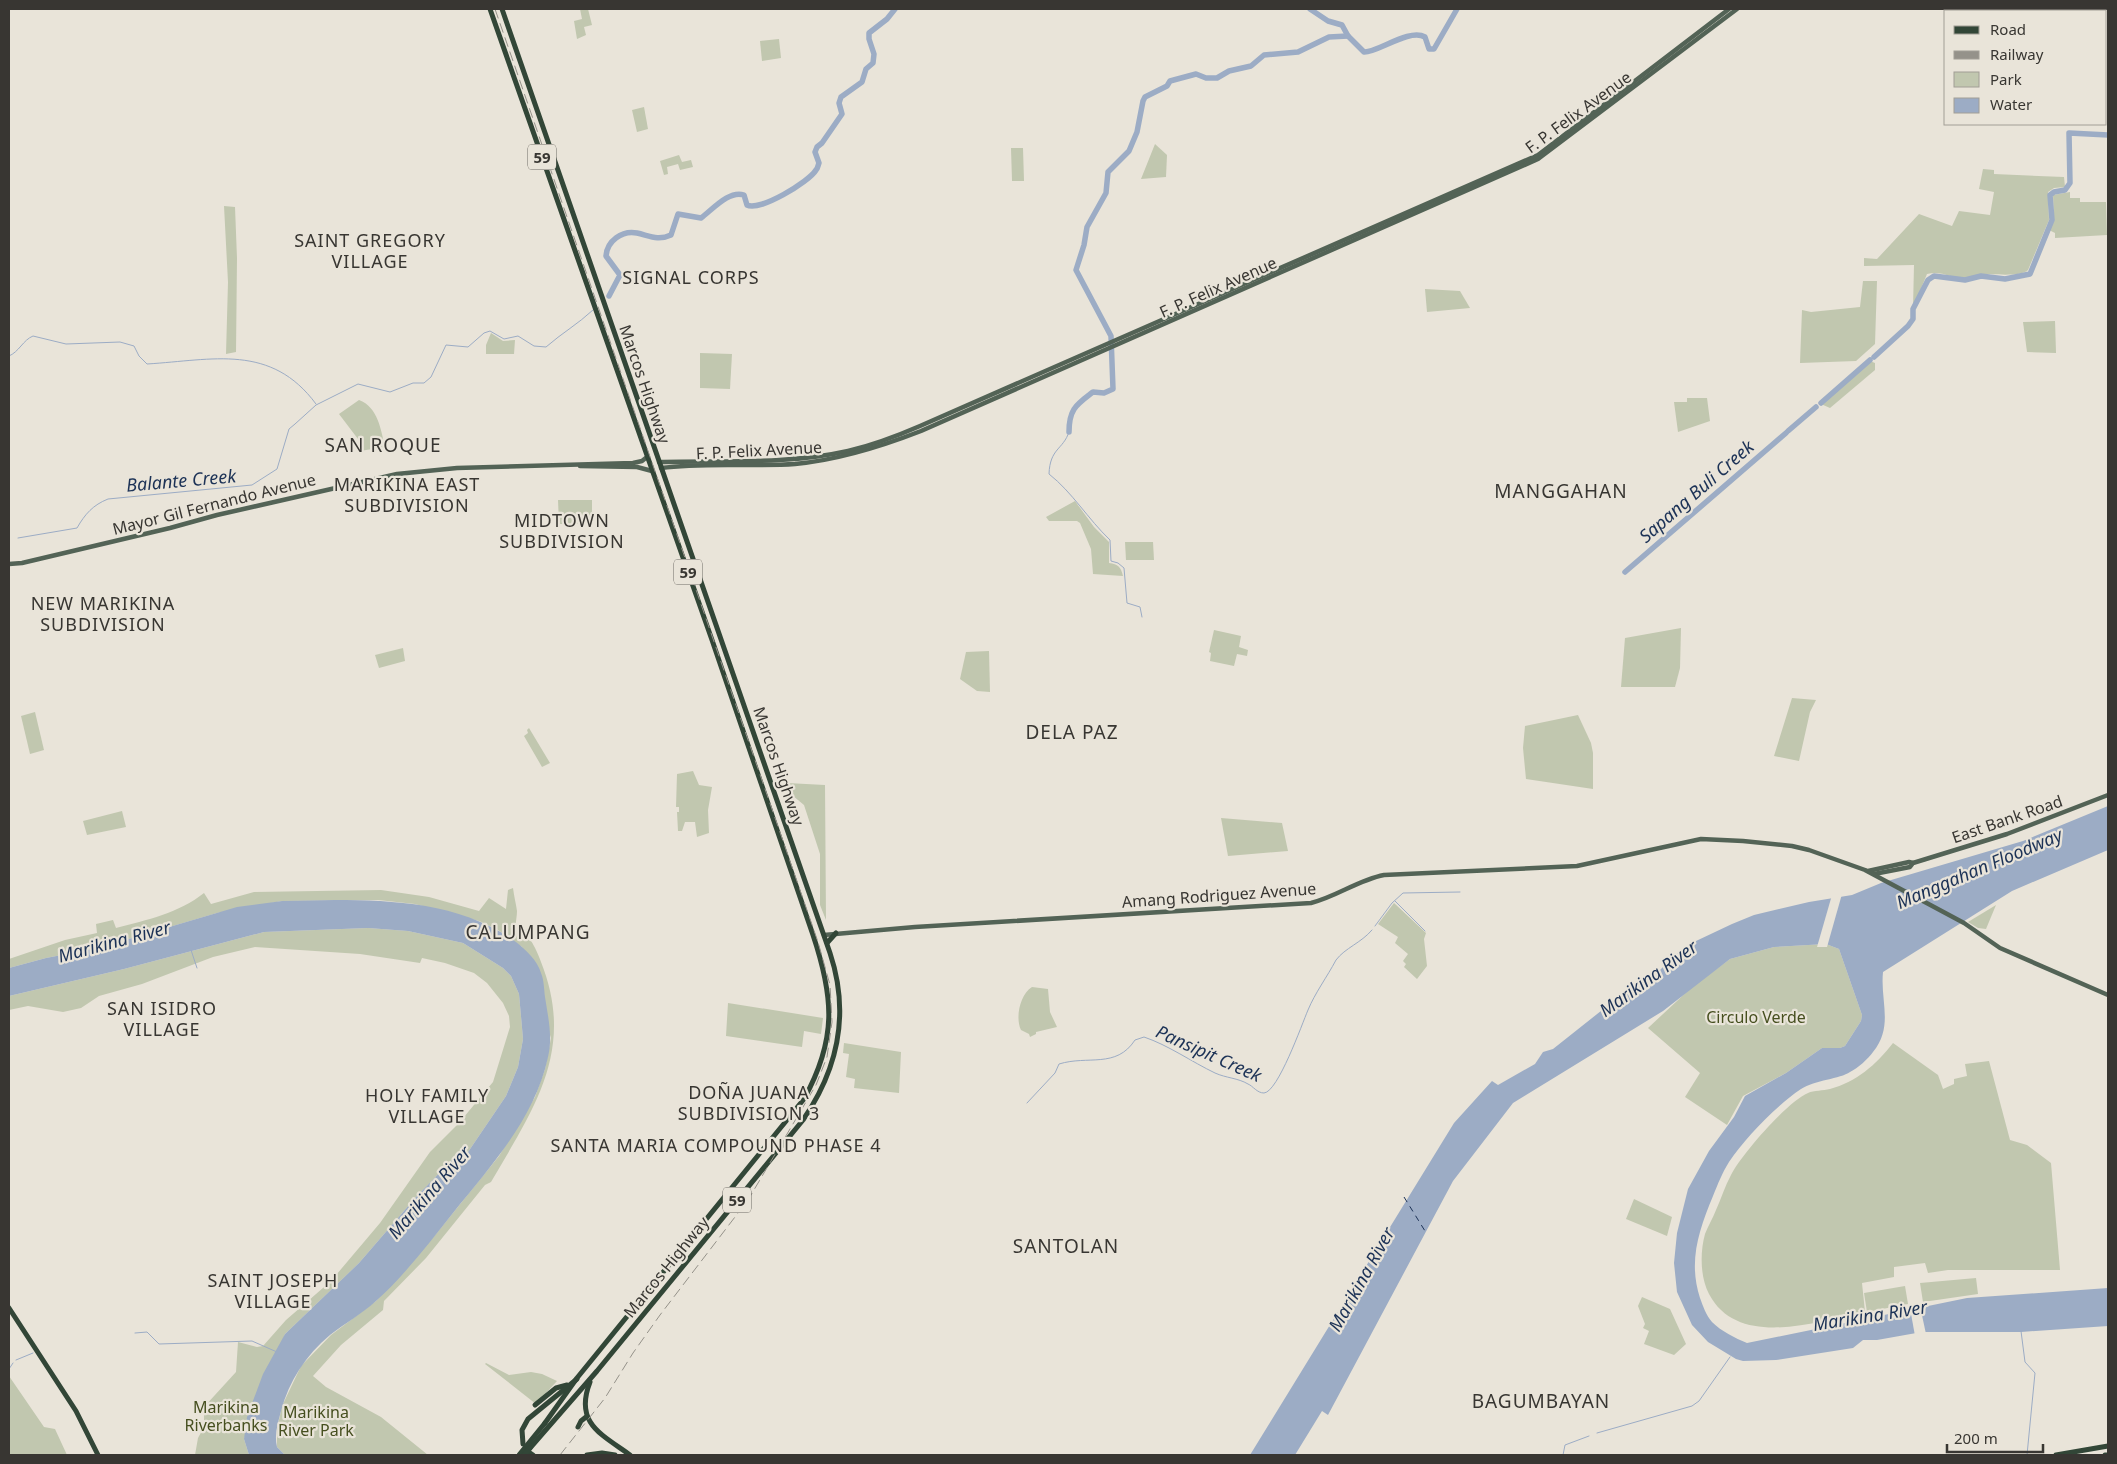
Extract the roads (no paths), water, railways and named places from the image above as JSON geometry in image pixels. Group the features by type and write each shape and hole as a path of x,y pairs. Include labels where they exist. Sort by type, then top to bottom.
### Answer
{"main road":[{"name":"Marcos Highway","path":"490,9 743,731 824,971 830,1011 824,1055 814,1082 797,1111 577,1378 547,1425 524,1455"},
{"name":"Marcos Highway","path":"502,9 827,943 838,983 840,1012 836,1049 822,1088 803,1120 591,1378 519,1455"},
{"name":"F. P. Felix Avenue","path":"1114,344 1348,246 1538,159 1729,9"},
{"name":"F. P. Felix Avenue","path":"659,462 669,464 796,461 849,451 884,441 1101,350 1538,155 1737,9"},
{"path":"537,142 547,138"},
{"path":"539,149 550,145"},
{"path":"595,309 604,313 607,309"},
{"path":"611,355 602,323 606,320 622,357"},
{"name":"Mayor Gil Fernando Avenue","path":"576,466 638,462 647,457"},
{"name":"F. P. Felix Avenue","path":"661,468 669,464"},
{"name":"Mayor Gil Fernando Avenue","path":"9,564 36,560 165,530 209,517 397,474 457,468 576,466 637,467 652,471"},
{"path":"743,731 752,727"},
{"name":"East Bank Road","path":"1874,874 1910,867 1913,864 2001,836 2108,795"},
{"name":"Amang Rodriguez Avenue","path":"824,935 1311,903 1331,897 1375,877 1561,868 1595,864 1701,839 1715,839 1792,846 1809,850 1868,871 1964,923 2000,948 2108,996"},
{"path":"782,847 792,844"},
{"name":"East Bank Road","path":"1868,871 1909,862 1913,864"},
{"path":"827,943 836,933"},
{"path":"830,1011 840,1012"},
{"path":"755,1162 765,1166"},
{"path":"755,1162 760,1172"},
{"path":"9,1308 74,1406 98,1455"},
{"path":"523,1444 522,1430 528,1419 577,1378"},
{"path":"591,1378 584,1407 587,1418 598,1432 630,1455"},
{"path":"535,1405 556,1388 568,1385"},
{"path":"586,1393 588,1412 593,1422 599,1428"},
{"path":"578,1427 581,1421 587,1418"},
{"path":"2056,1455 2108,1446"},
{"path":"587,1455 602,1453 615,1455"}],"water":[{"path":"2108,806 2108,850 2012,891 1883,972 1885,1023 1883,1033 1873,1052 1859,1066 1846,1074 1801,1089 1762,1122 1744,1143 1724,1170 1708,1209 1697,1246 1695,1271 1700,1298 1710,1319 1733,1337 1747,1343 1967,1298 2108,1288 2108,1326 2021,1332 1922,1332 1877,1340 1863,1340 1853,1348 1776,1360 1743,1361 1736,1359 1708,1342 1692,1325 1677,1292 1674,1263 1677,1233 1688,1189 1709,1151 1734,1117 1745,1096 1786,1073 1822,1048 1840,1048 1845,1046 1861,1021 1862,1015 1839,949 1826,944 1774,947 1730,959 1663,1011 1513,1103 1453,1181 1328,1415 1322,1411 1295,1455 1250,1455 1454,1123 1492,1081 1498,1085 1535,1064 1543,1052 1553,1049 1611,1003 1659,971 1675,955 1696,941 1732,924 1754,915 1809,902 1852,895 1881,883 2023,841"},
{"name":"Marikina River","path":"335,900 406,903 452,912 496,929 516,942 534,960 542,976 550,1027 548,1057 542,1079 522,1121 482,1177 396,1281 371,1306 321,1343 300,1369 284,1400 277,1429 277,1447 285,1455 249,1455 244,1439 247,1417 263,1374 285,1334 359,1263 416,1197 454,1158 466,1155 506,1096 518,1067 523,1039 519,994 511,976 503,968 463,943 408,931 368,928 264,932 124,969 9,996 9,968 46,958 98,948 237,907 282,901"}],"waterway":[{"path":"609,296 620,275 606,256 612,241 621,235 637,233 654,237 666,237 671,235 678,214 701,218 721,201 738,194 744,195 747,205 762,204 783,195 812,175 819,163 815,152 817,147 822,143 842,114 839,103 841,97 862,82 866,69 873,63 874,54 869,33 887,19 895,9"},
{"path":"1310,9 1328,21 1342,25 1348,36 1364,52 1377,49 1402,38 1418,35 1425,37 1429,49 1434,49 1457,9"},
{"path":"1069,432 1070,418 1078,404 1093,392 1104,393 1113,389 1111,336 1076,270 1084,245 1087,227 1106,193 1108,172 1129,151 1137,132 1145,97 1167,86 1170,81 1196,74 1206,78 1217,78 1229,71 1251,66 1264,55 1298,52 1329,37 1348,36"},
{"name":"Sapang Buli Creek","path":"1874,357 1908,326 1913,319 1913,309 1928,280 1934,276 1965,280 1981,276 2005,279 2030,274 2052,220 2050,195 2054,192 2065,190 2070,183 2069,133 2108,135"},
{"name":"Balante Creek","path":"18,538 77,528 90,510 108,499 252,485 277,469 289,429 316,405 358,384 390,392 413,383 424,383 431,377 446,345 468,347 484,333 490,331 504,339 518,336 534,346 546,347 593,310"},
{"path":"9,356 33,336 66,344 120,342 134,346 139,356 147,364 218,359 260,363 280,371 299,385 316,404"},
{"name":"Sapang Buli Creek","path":"1821,403 1870,360"},
{"name":"Sapang Buli Creek","path":"1788,431 1816,407"},
{"path":"1069,432 1054,454 1049,474 1065,489 1110,540 1111,561 1118,563 1124,568 1127,603 1140,607 1142,617"},
{"name":"Sapang Buli Creek","path":"1625,572 1786,433"},
{"path":"1375,926 1392,903 1403,893 1460,892"},
{"name":"Pansipit Creek","path":"1395,901 1425,931"},
{"name":"Pansipit Creek","path":"1027,1103 1055,1073 1059,1064 1110,1058 1119,1055 1135,1040 1144,1037 1162,1044 1215,1073 1244,1082 1259,1092 1264,1093 1270,1090 1282,1070 1311,1004 1336,960 1372,930"},
{"path":"191,950 197,968"},
{"path":"2021,1331 2025,1362 2035,1373 2027,1455"},
{"path":"135,1333 147,1332 159,1344 252,1341 277,1352"},
{"path":"16,1360 33,1353"},
{"path":"1597,1433 1692,1406 1699,1401 1730,1357"},
{"path":"9,1369 13,1363"},
{"path":"1563,1455 1565,1445 1589,1436"}],"railway":[{"path":"495,9 818,942 830,985 832,1022 827,1057 816,1085 748,1200 660,1315 633,1353 605,1398 560,1455"}],"district":[{"name":"SAINT GREGORY VILLAGE","path":"370,250"},
{"name":"SIGNAL CORPS","path":"691,277"},
{"name":"SAN ROQUE","path":"383,445"},
{"name":"MANGGAHAN","path":"1561,491"},
{"name":"MARIKINA EAST SUBDIVISION","path":"407,494"},
{"name":"MIDTOWN SUBDIVISION","path":"562,530"},
{"name":"NEW MARIKINA SUBDIVISION","path":"103,613"},
{"name":"DELA PAZ","path":"1072,732"},
{"name":"CALUMPANG","path":"528,932"},
{"name":"SAN ISIDRO VILLAGE","path":"162,1018"},
{"name":"DOÑA JUANA SUBDIVISION 3","path":"749,1102"},
{"name":"HOLY FAMILY VILLAGE","path":"427,1105"},
{"name":"SANTA MARIA COMPOUND PHASE 4","path":"716,1145"},
{"name":"SANTOLAN","path":"1066,1246"},
{"name":"SAINT JOSEPH VILLAGE","path":"273,1290"},
{"name":"BAGUMBAYAN","path":"1541,1401"}],"water label":[{"name":"Manggahan Floodway","path":"1979,868"}],"park label":[{"name":"Circulo Verde","path":"1756,1017"},
{"name":"Marikina Riverbanks","path":"226,1416"},
{"name":"Marikina River Park","path":"316,1421"}]}
